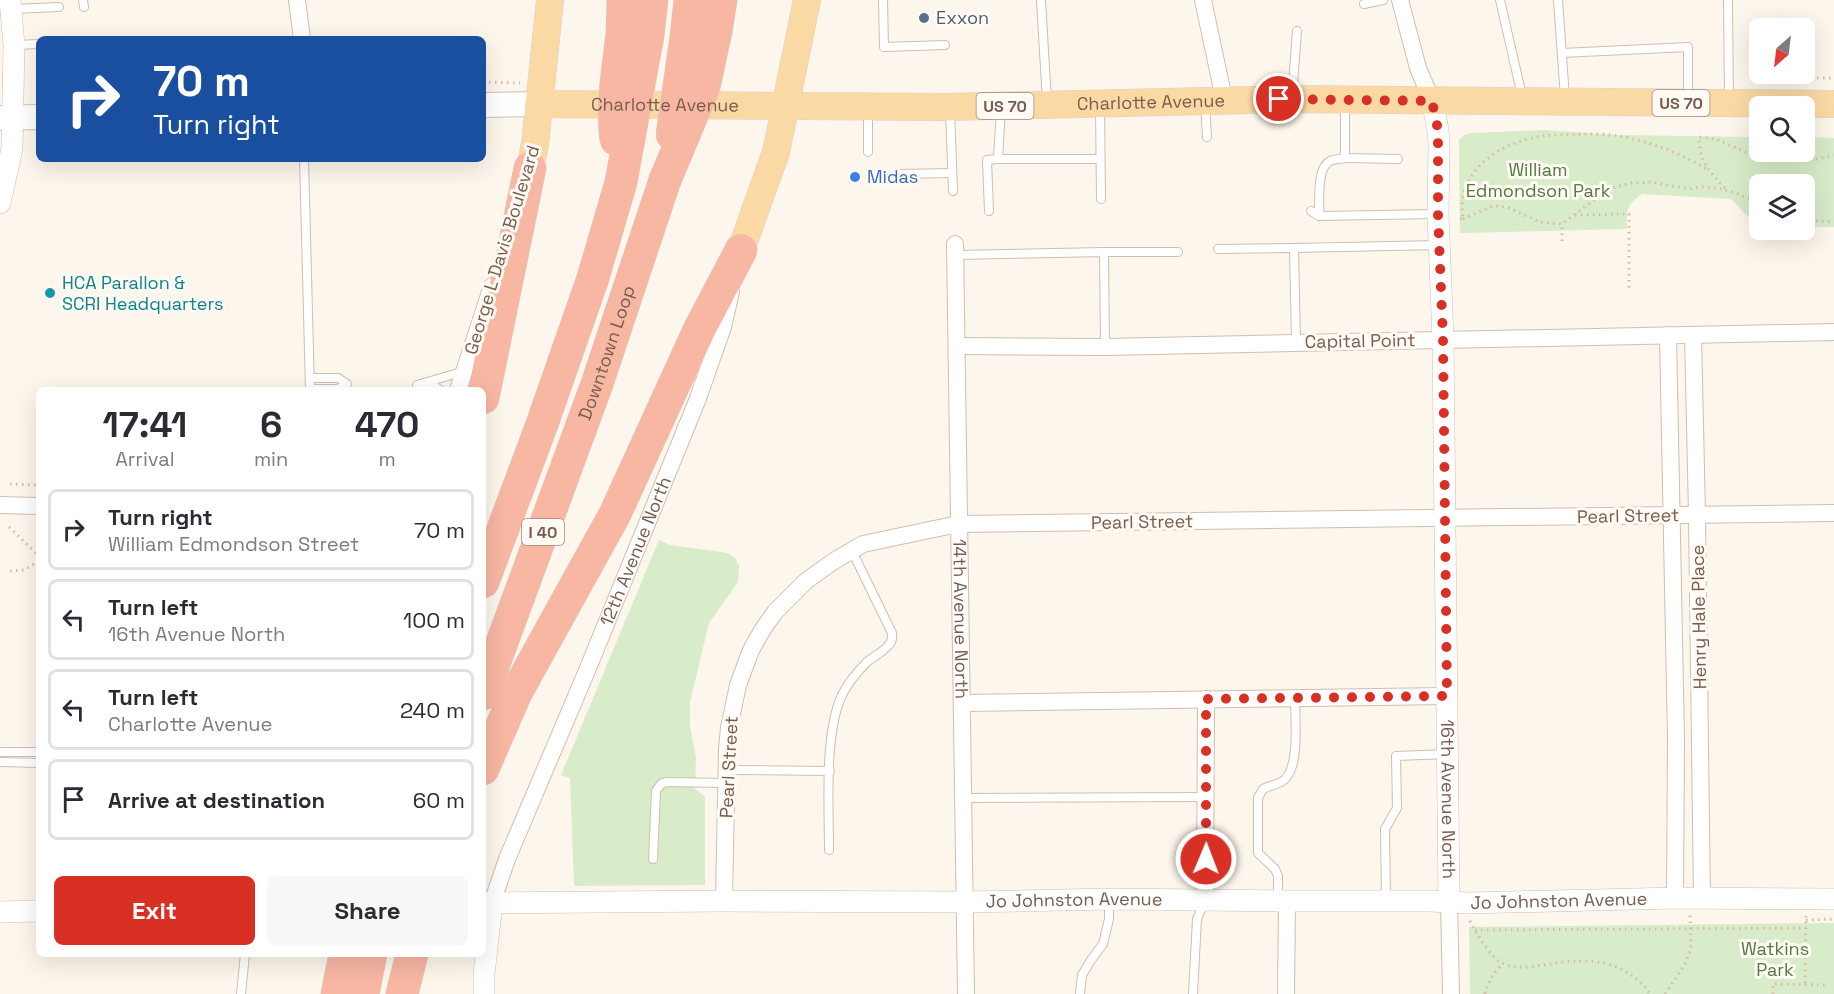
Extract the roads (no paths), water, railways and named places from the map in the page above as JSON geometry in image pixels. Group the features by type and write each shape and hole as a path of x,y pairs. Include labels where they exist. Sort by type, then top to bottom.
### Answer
{"highway":[{"path":"623,0 635,34"},
{"path":"635,34 652,0"},
{"name":"Downtown Loop","path":"486,686 597,384 665,180 690,0"},
{"path":"665,180 704,87 722,0"},
{"name":"Downtown Loop","path":"486,574 593,278 621,182 614,127 616,83 635,34"},
{"path":"485,387 530,168"},
{"path":"486,763 516,693 615,514 699,330 741,250"},
{"path":"402,994 411,957"}],"main road":[{"name":"George L Davis Boulevard","path":"530,168 535,144 550,0"},
{"path":"786,107 807,0"},
{"name":"Charlotte Avenue","path":"539,104 950,107 1292,99 1834,104"},
{"path":"486,105 539,104"},
{"name":"12th Avenue North","path":"741,250 776,152 786,107"},
{"path":"7,118 36,117"}],"street":[{"path":"297,0 302,36"},
{"path":"1205,0 1214,100"},
{"path":"1400,0 1418,68 1432,101"},
{"path":"0,203 12,149 7,118 14,45 10,4"},
{"name":"16th Avenue North","path":"1432,101 1438,130 1448,754 1458,902 1451,994"},
{"name":"George L Davis Boulevard","path":"459,387 530,168"},
{"name":"12th Avenue North","path":"486,938 488,903 586,673 697,401 723,327 741,250"},
{"name":"14th Avenue North","path":"956,250 966,994"},
{"name":"Capital Point","path":"958,346 1105,347 1834,332"},
{"name":"Henry Hale Place","path":"1668,335 1676,739 1689,898"},
{"name":"Henry Hale Place","path":"1689,898 1697,515 1693,335"},
{"path":"0,505 36,506"},
{"name":"Pearl Street","path":"724,901 728,739 733,704 746,663 763,629 806,580 862,544 958,524 1834,513"},
{"path":"962,703 1447,696"},
{"path":"1205,899 1206,699"},
{"name":"Jo Johnston Avenue","path":"488,903 965,902 1109,898 1458,902 1834,898"},
{"path":"1282,901 1286,994"},
{"path":"0,912 36,911"},
{"name":"12th Avenue North","path":"484,994 485,957"}],"lane":[{"path":"883,0 884,47 945,45"},
{"path":"1041,0 1047,105"},
{"path":"1364,4 1383,0"},
{"path":"1500,0 1523,101"},
{"path":"1558,0 1565,102"},
{"path":"1728,0 1729,104"},
{"path":"10,4 59,7"},
{"path":"1292,99 1297,32"},
{"path":"14,45 36,45"},
{"path":"1562,53 1688,47 1688,104"},
{"path":"1207,137 1214,100"},
{"path":"1345,158 1346,100"},
{"path":"1100,103 1101,199"},
{"path":"998,159 1002,106"},
{"path":"868,107 868,152"},
{"path":"950,107 952,191"},
{"path":"1398,159 1345,158 1330,161 1321,174 1315,214 1438,214"},
{"path":"988,211 987,160 1100,159"},
{"path":"304,162 310,387"},
{"path":"899,174 952,173"},
{"path":"1218,249 1439,245"},
{"path":"1294,248 1296,342"},
{"path":"956,250 1178,252"},
{"path":"1104,252 1105,347"},
{"path":"436,387 417,385 465,371"},
{"path":"310,378 338,378 347,384 342,387"},
{"path":"829,850 833,720 852,678 893,639 852,550"},
{"path":"1282,901 1275,869 1258,853 1257,798 1263,789 1281,782 1290,772 1294,755 1295,698"},
{"path":"0,752 36,752"},
{"path":"1386,901 1385,829 1397,808 1396,756 1448,754"},
{"path":"0,762 36,762"},
{"path":"653,859 656,791 666,782 727,776 830,771"},
{"path":"964,798 1207,797"},
{"path":"1080,994 1082,975 1103,944 1109,919 1109,898"},
{"path":"1193,994 1197,919 1205,899"},
{"path":"241,994 245,957"}],"place":[{"name":"Exxon","path":"924,18"},
{"name":"Midas","path":"855,177"},
{"name":"HCA Parallon & SCRI Headquarters","path":"50,293"}],"park label":[{"name":"William Edmondson Park","path":"1538,180"},
{"name":"Watkins Park","path":"1775,959"}]}
